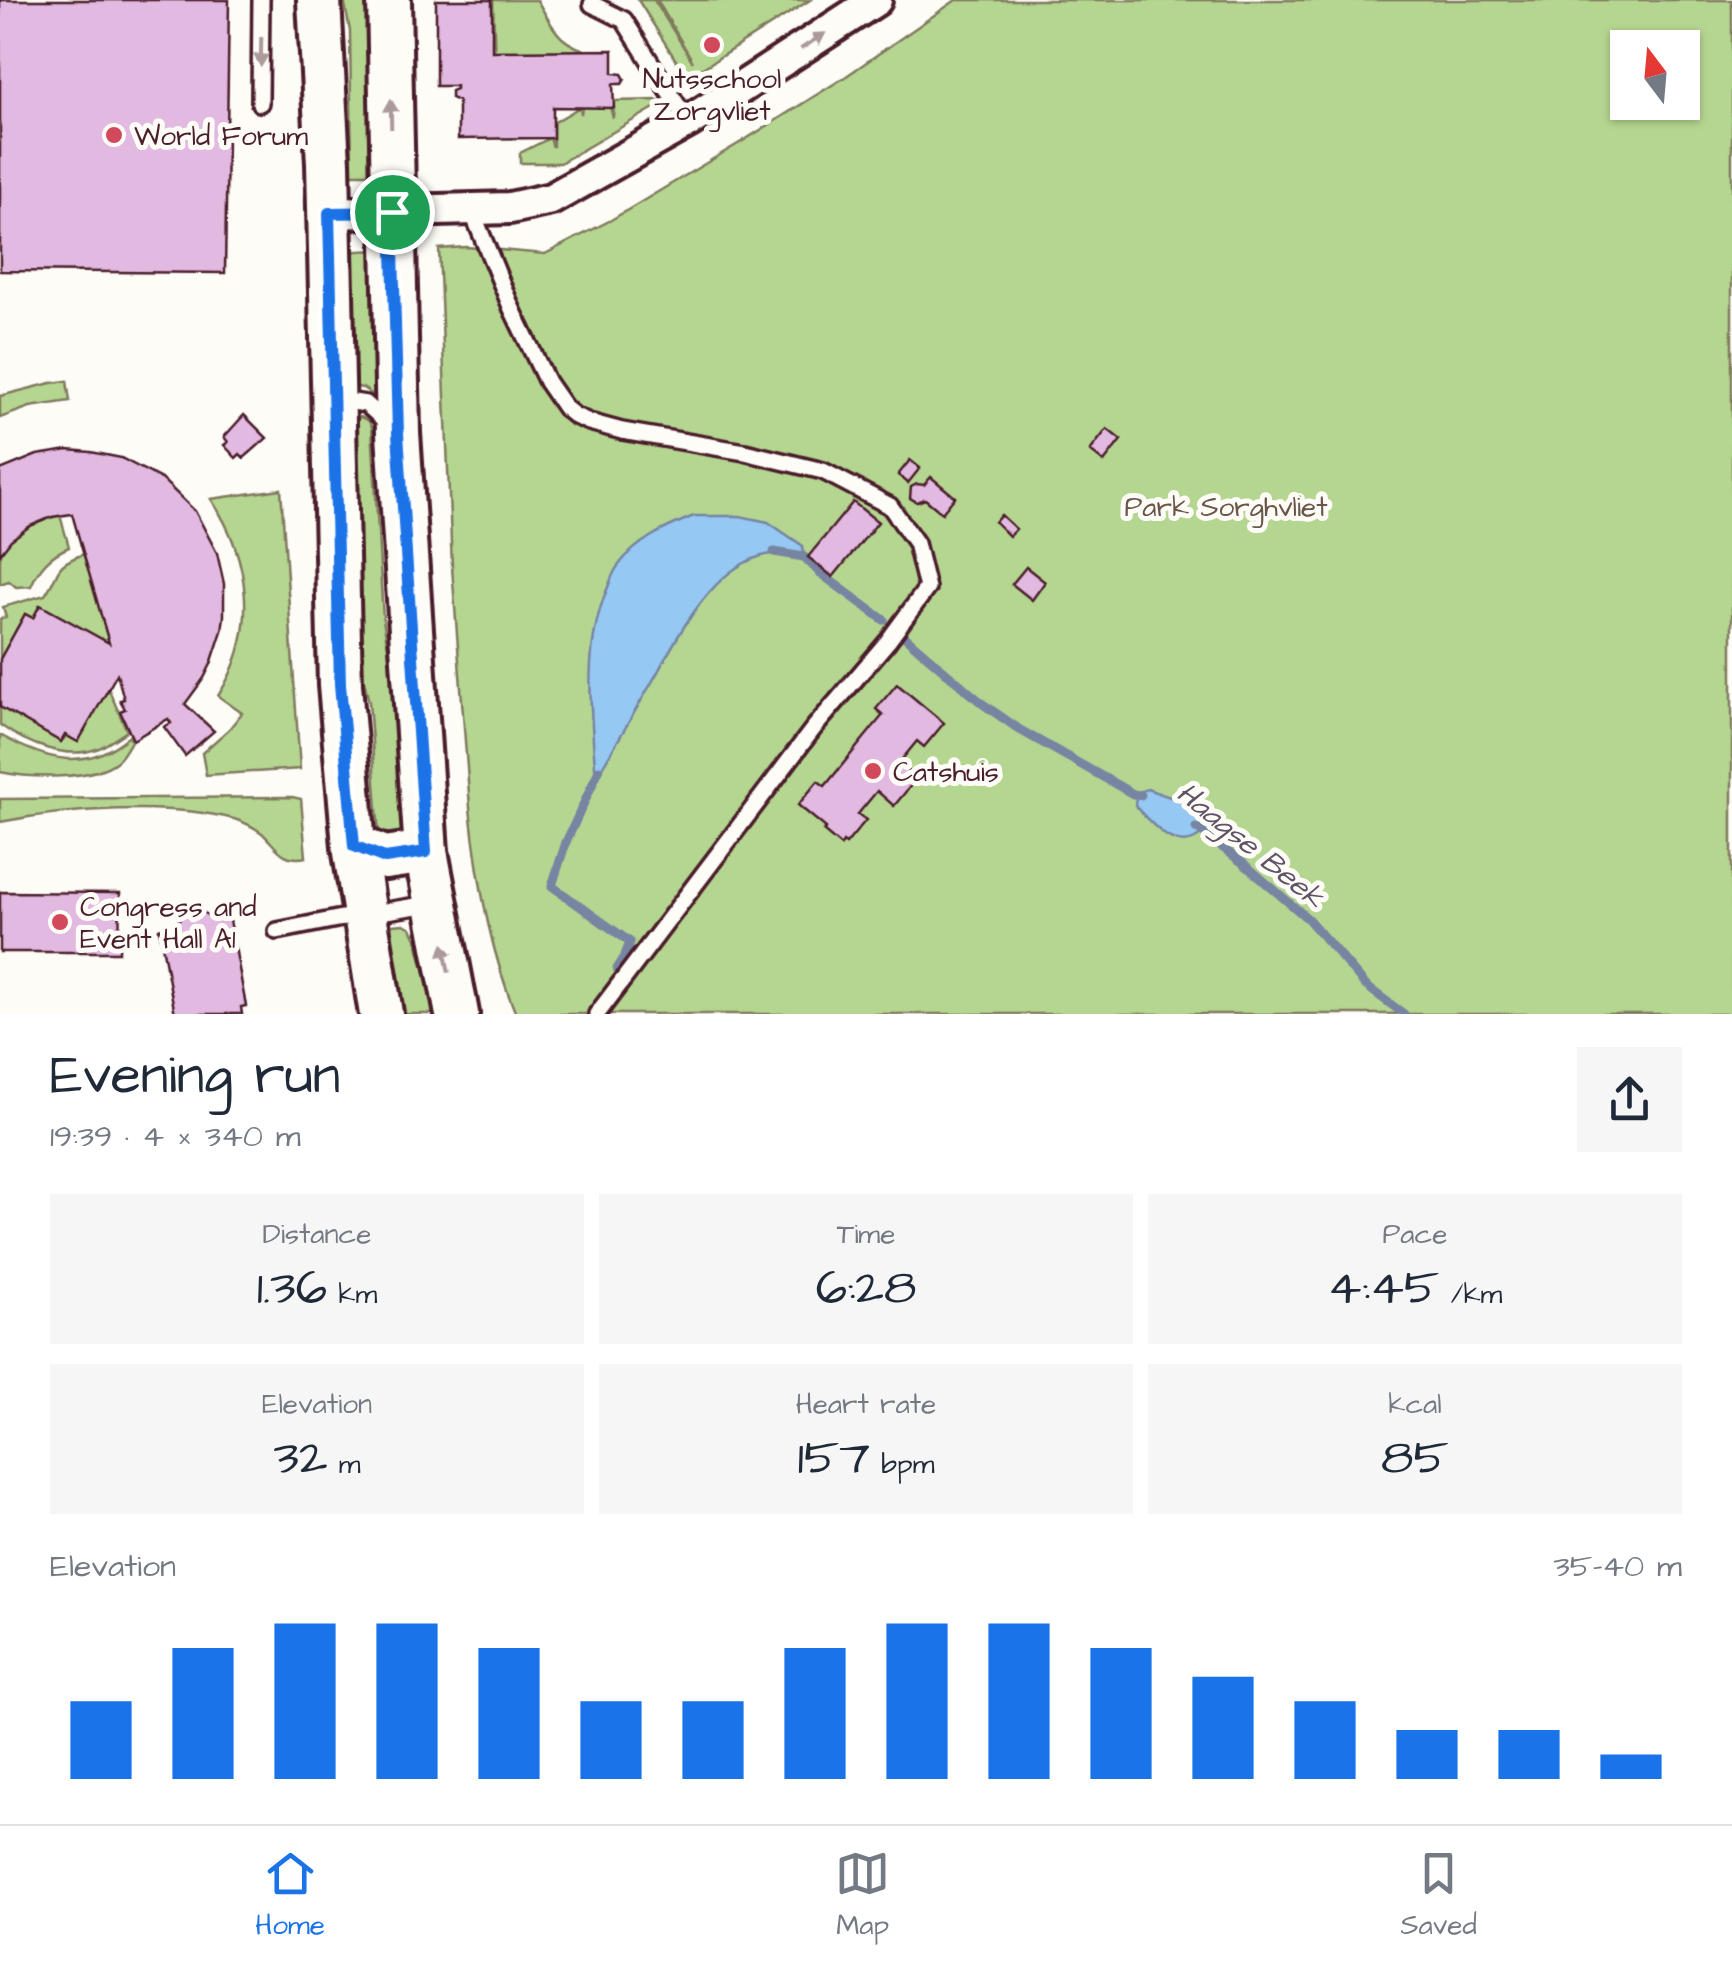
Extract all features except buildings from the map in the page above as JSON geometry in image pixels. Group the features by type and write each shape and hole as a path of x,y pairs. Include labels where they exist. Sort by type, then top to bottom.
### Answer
{"main road":[{"path":"319,0 328,163 340,684 354,846 382,1014"},
{"path":"389,0 398,433 426,852 457,1014"},
{"path":"354,846 385,858 426,852"}],"street":[{"path":"329,213 510,208 551,199 695,118 876,0"}],"lane":[{"path":"260,103 261,0"},
{"path":"592,4 624,20 695,118"},
{"path":"470,210 547,382 565,408 575,416 622,431 745,452 823,472 890,506 916,543 927,588 597,1014"},
{"path":"334,399 366,404 398,433"},
{"path":"277,931 436,903"}],"green space":[{"path":"344,0 374,0 375,174 352,174 350,31"},
{"path":"493,0 537,0 559,35 574,46 596,53 495,65"},
{"name":"Nutsschool Zorgvliet","path":"638,0 654,0 693,62 657,0 810,0 687,78"},
{"name":"Park Sorghvliet","path":"956,0 1732,0 1732,1014 516,1014 498,964 486,912 470,808 452,567 439,249 466,247 545,254 611,220 743,141"},
{"path":"658,100 661,104 560,163 520,163 520,153 550,138 553,147 553,123 580,107 581,114 582,107 610,107 613,118 614,101"},
{"path":"377,250 378,399 363,388 349,386 341,252"},
{"path":"67,381 70,401 30,407 0,418 0,396"},
{"path":"360,417 372,427 383,619 401,724 404,842 379,835 369,702 353,634 351,420"},
{"path":"281,489 300,769 206,775 202,753 242,713 218,696 240,647 245,596 235,546 211,499"},
{"path":"60,515 69,547 46,562 31,586 16,587 9,581 0,584 0,558 8,542 33,525"},
{"path":"84,554 109,643 40,606 33,618 25,614 0,659 0,619 6,617 3,607 45,595 62,566"},
{"path":"108,688 127,731 99,748 74,753 48,748 0,725 0,707 62,741"},
{"path":"0,735 33,751 65,759 97,755 129,736 131,741 119,759 92,772 27,776 0,772"},
{"path":"0,799 301,799 306,857 285,855 262,833 234,819 180,810 117,809 0,822"},
{"path":"404,924 416,938 436,1014 404,1014 385,942 392,925"}],"water":[{"path":"694,516 740,516 768,522 803,546 804,557 776,554 752,560 729,573 710,592 677,638 596,778 591,657 608,587 616,568 634,549 662,530"},
{"path":"1147,789 1179,800 1206,819 1203,833 1187,842 1162,833 1135,806 1133,794"}],"waterway":[{"name":"Haagse Beek","path":"774,552 804,557 884,620"},
{"name":"Haagse Beek","path":"904,636 983,704 1020,730 1141,795"},
{"path":"599,770 566,842 552,886 630,942 617,969"},
{"name":"Haagse Beek","path":"1196,828 1308,919 1366,986 1404,1014"}],"place":[{"name":"Nutsschool Zorgvliet","path":"712,45"},
{"name":"World Forum","path":"114,135"},
{"name":"Catshuis","path":"873,771"},
{"name":"Congress and Event Hall A1","path":"60,922"}],"route":[{"path":"392,212 398,433 426,852 385,858 354,846 347,780 340,684 329,213 392,212"}]}
